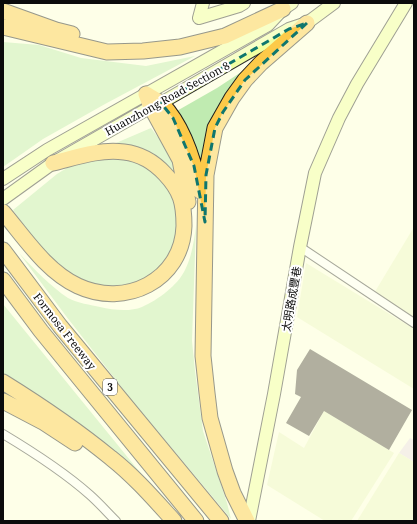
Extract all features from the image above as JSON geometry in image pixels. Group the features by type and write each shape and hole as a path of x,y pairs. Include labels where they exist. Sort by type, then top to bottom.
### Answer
{"highway":[{"path":"3,27 107,52 143,51 180,47 225,36 288,6"},
{"path":"3,11 56,30 143,51"},
{"path":"248,521 233,493 225,471 210,418 206,386 203,356 206,175 215,128 223,112 245,80 261,63 307,23"},
{"path":"152,101 181,131 194,166 205,222"},
{"path":"3,212 55,271 78,286 100,293 116,293 137,290 163,275 173,263 187,240 190,220 187,192 180,160 152,101"},
{"path":"53,163 101,151 133,154 150,160 171,181 180,194 184,210 183,232 179,251"},
{"name":"Formosa Freeway","path":"3,250 60,326 221,521"},
{"name":"Formosa Freeway","path":"3,280 41,332 196,521"},
{"path":"3,382 112,458 148,493 172,521"},
{"path":"3,401 43,422 105,464 172,521"}],"street":[{"path":"203,3 199,18 239,6 244,3"},
{"name":"Huanzhong Road Section 8","path":"3,179 47,150 152,101 289,29 307,23 334,3"},
{"name":"太明路成豐巷","path":"248,521 274,394 300,247 315,174 339,118 356,84 406,3"},
{"name":"Huanzhong Road Section 8","path":"3,199 53,163 152,101 268,25 288,6"},
{"path":"300,247 414,323"},
{"path":"3,434 38,455 68,477 91,496 116,521"}],"highlighted area":[{"path":"307,23 245,80 223,112 215,128 206,175 205,222 194,166 173,118 161,103 289,29"}],"shaded area":[{"path":"410,438 414,440 414,462 399,453"}],"green space":[{"path":"3,42 39,45 81,58 146,66 195,56 43,139 3,167"},
{"path":"252,65 208,136 200,163 175,112 217,88"},
{"path":"151,128 163,144 178,175 174,177 109,146"},
{"path":"97,156 138,161 173,189 177,226 173,251 158,270 141,282 119,286 99,286 71,275 43,251 13,210 57,174 80,160"},
{"path":"196,226 192,341 195,371 203,431 231,519 130,398 19,253 49,283 68,298 80,303 105,308 132,310 142,307 161,296 182,276 191,254"},
{"path":"414,227 414,320 373,295"},
{"path":"306,263 414,329 414,389 297,317"},
{"path":"3,304 160,497 3,375"},
{"path":"324,411 394,453 351,521 325,521 267,485 279,432 304,448"},
{"path":"399,453 414,462 414,521 357,521"}],"building":[{"path":"310,349 412,410 389,450 324,411 309,436 286,423 301,397 295,394 297,370"}]}
